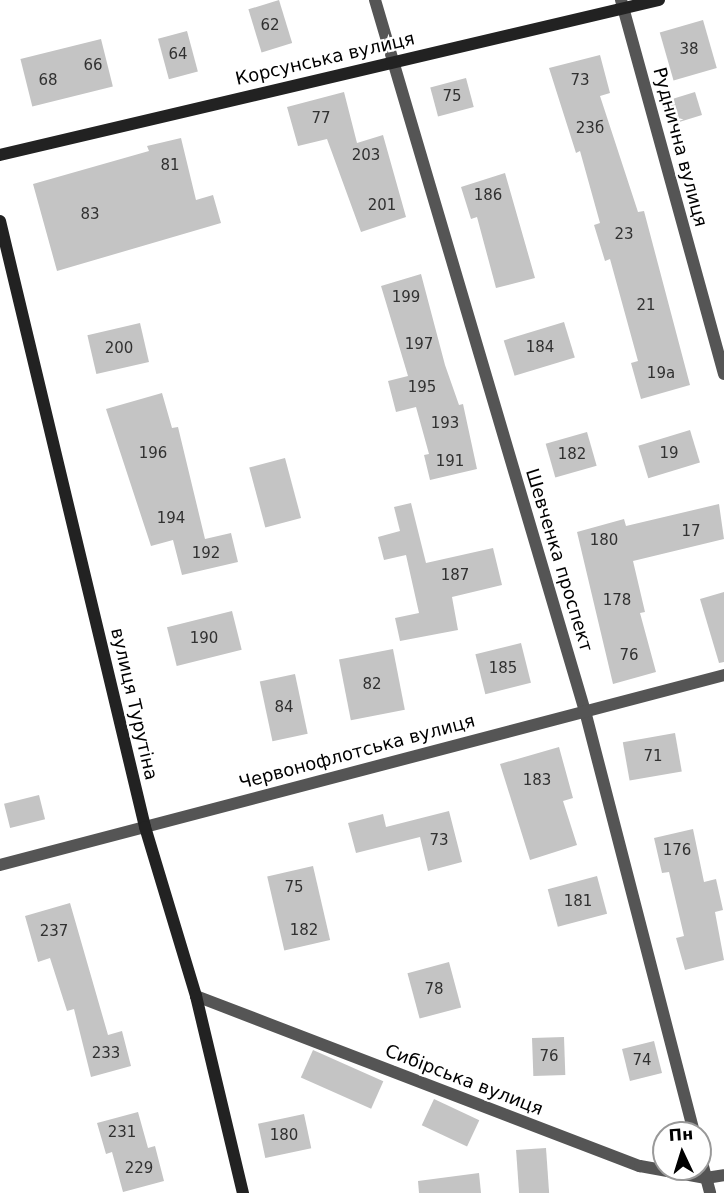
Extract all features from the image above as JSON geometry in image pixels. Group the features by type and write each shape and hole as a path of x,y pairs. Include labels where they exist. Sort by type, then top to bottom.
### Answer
{"street":[{"name":"Шевченка проспект","path":"375,0 391,62 585,711 691,1121"},
{"name":"Корсунська вулиця","path":"0,155 391,62 622,4 659,0"},
{"name":"Руднична вулиця","path":"622,4 724,374"},
{"name":"вулиця Турутіна","path":"0,220 145,827 196,996 243,1193"},
{"name":"Червонофлотська вулиця","path":"0,865 724,675"},
{"name":"Сибірська вулиця","path":"196,996 639,1166 652,1168"}],"building":[{"path":"279,0 292,43 262,52 248,9"},
{"path":"703,20 717,68 674,80 660,32"},
{"path":"187,31 198,72 169,79 158,39"},
{"path":"101,39 113,87 32,107 20,59"},
{"path":"600,55 610,93 600,96 638,212 644,211 690,385 641,399 631,363 638,361 610,259 605,261 594,225 600,223 580,151 576,153 549,68"},
{"path":"466,78 474,107 438,117 430,88"},
{"path":"344,92 357,143 383,135 406,217 361,232 327,139 298,146 287,107"},
{"path":"695,92 702,115 670,125 662,102"},
{"path":"181,138 196,200 213,195 221,223 57,271 33,184 149,151 147,146"},
{"path":"505,173 535,278 496,288 477,217 471,219 461,187"},
{"path":"421,274 445,365 459,405 463,404 477,469 430,480 424,455 429,454 416,407 396,412 388,381 408,376 381,286"},
{"path":"564,322 575,357 515,376 504,340"},
{"path":"140,323 149,362 96,374 87,335"},
{"path":"162,393 172,428 178,427 205,539 231,533 238,562 182,575 173,540 151,546 106,409"},
{"path":"690,430 700,463 648,478 638,446"},
{"path":"587,432 597,466 555,477 546,444"},
{"path":"285,458 301,518 265,527 249,468"},
{"path":"411,503 426,563 493,548 502,585 452,597 458,630 400,641 395,618 419,613 406,555 384,560 378,537 400,531 394,507"},
{"path":"719,504 724,539 633,561 645,612 640,613 656,672 613,684 577,532 624,519 626,526"},
{"path":"724,592 724,662 719,663 700,599"},
{"path":"232,611 242,650 177,666 167,627"},
{"path":"521,643 531,683 485,694 475,654"},
{"path":"393,649 405,710 351,720 339,659"},
{"path":"295,674 308,734 272,741 260,681"},
{"path":"675,733 682,771 630,781 623,742"},
{"path":"559,747 573,798 563,801 577,845 530,860 500,764"},
{"path":"39,795 45,819 10,828 4,804"},
{"path":"449,811 462,862 428,871 420,837 356,853 348,823 383,814 386,827"},
{"path":"693,829 704,882 716,879 723,910 715,912 724,960 685,970 676,938 684,936 669,872 662,873 654,838"},
{"path":"313,866 330,940 284,951 267,877"},
{"path":"597,876 607,914 558,927 548,889"},
{"path":"70,903 108,1035 122,1031 131,1066 91,1077 74,1009 67,1011 50,958 38,962 25,916"},
{"path":"449,962 461,1007 420,1019 407,973"},
{"path":"564,1037 565,1075 533,1076 532,1038"},
{"path":"654,1041 662,1073 630,1081 622,1049"},
{"path":"313,1050 383,1081 371,1109 301,1077"},
{"path":"434,1099 479,1120 467,1146 422,1125"},
{"path":"138,1112 148,1148 155,1146 164,1181 123,1192 112,1152 106,1154 97,1123"},
{"path":"304,1114 311,1148 265,1158 258,1124"},
{"path":"546,1148 549,1193 519,1193 516,1150"},
{"path":"479,1173 481,1193 419,1193 418,1181"}]}
